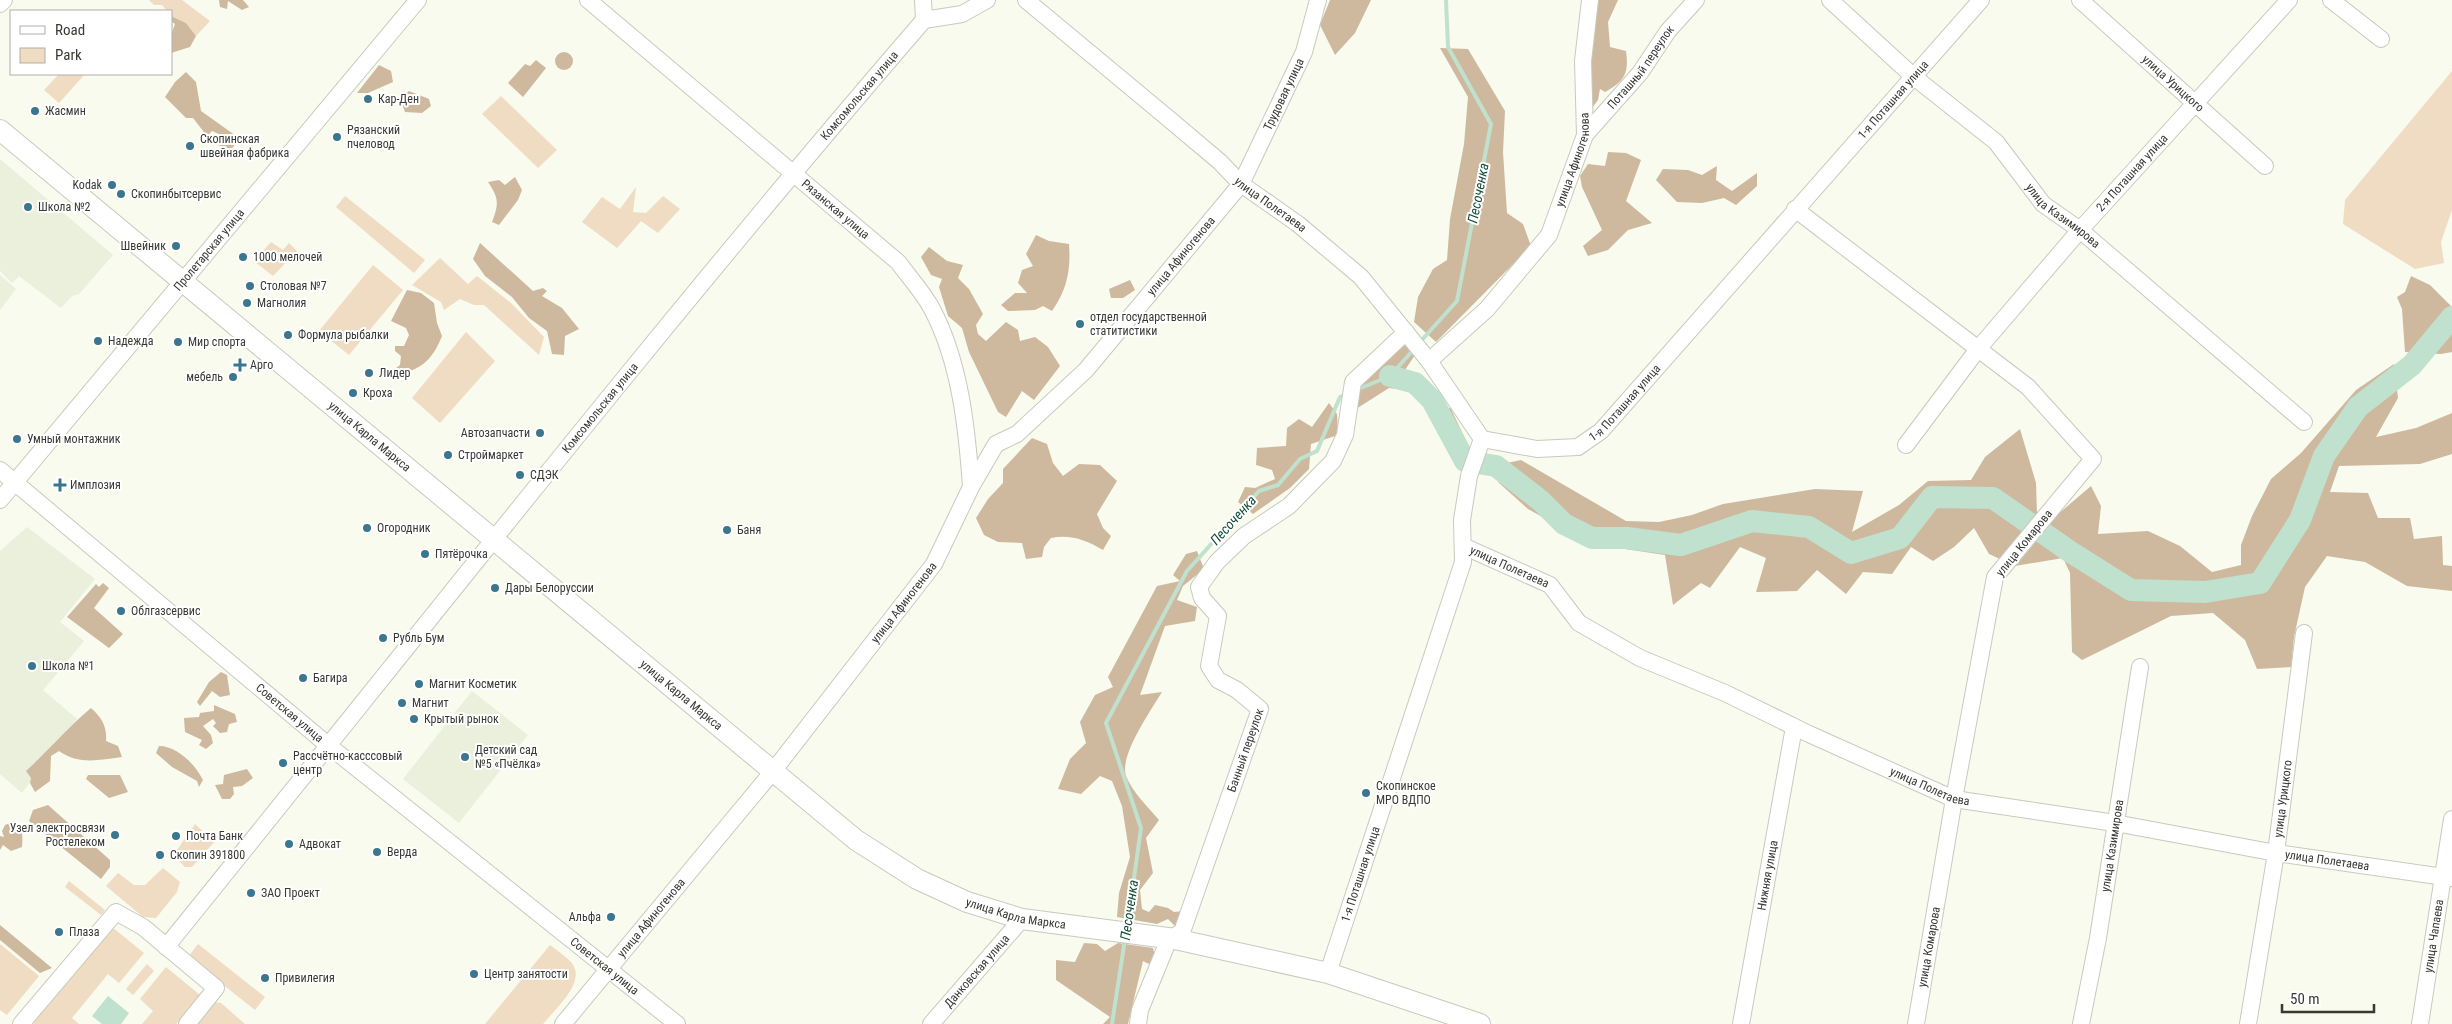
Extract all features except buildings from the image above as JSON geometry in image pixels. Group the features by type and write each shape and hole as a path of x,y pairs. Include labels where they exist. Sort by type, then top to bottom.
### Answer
{"main road":[{"name":"улица Карла Маркса","path":"0,130 180,282 774,770 856,840 917,878 967,902 1022,919 1169,939 1328,973 1480,1024"}],"street":[{"path":"0,4 4,0"},
{"name":"Пролетарская улица","path":"0,500 180,282 418,0"},
{"name":"Рязанская улица","path":"588,0 791,174 898,262 932,308 956,369 968,434 971,487"},
{"path":"924,0 924,20 962,14 987,0"},
{"name":"улица Полетаева","path":"1026,0 1169,118 1220,162 1241,184 1298,224 1361,277 1429,360 1482,439"},
{"name":"Трудовая улица","path":"1241,184 1304,52 1318,0"},
{"name":"улица Афиногенова","path":"1429,360 1487,309 1549,235 1585,135 1583,61 1590,0"},
{"name":"Поташный переулок","path":"1585,135 1640,73 1668,31 1696,0"},
{"name":"улица Казимирова","path":"1830,0 1914,77 1996,142 2043,204 2080,230 2304,422"},
{"name":"1-я Поташная улица","path":"1328,973 1463,562 1462,520 1468,476 1482,439 1537,449 1578,447 1601,431 1981,0"},
{"name":"улица Урицкого","path":"2080,0 2196,102 2265,166"},
{"name":"2-я Поташная улица","path":"1906,445 1978,349 2080,230 2289,0"},
{"path":"2331,0 2381,39"},
{"name":"Комсомольская улица","path":"166,947 330,746 493,540 791,174 924,20"},
{"name":"улица Афиногенова","path":"563,1024 774,770 934,564 971,487 996,444 1017,434 1086,370 1241,184"},
{"name":"улица Комарова","path":"1795,209 2028,387 2093,459 1996,577 1954,799 1916,1024"},
{"name":"Банный переулок","path":"1138,1024 1140,1010 1169,939 1182,932 1260,709 1237,690 1218,680 1209,666 1218,616 1202,598 1199,587 1216,562 1244,536 1289,506 1333,461 1345,435 1353,382 1406,332"},
{"name":"Советская улица","path":"0,470 330,746 677,1024"},
{"name":"улица Полетаева","path":"1463,546 1550,585 1579,623 1640,658 1725,693 1794,727 1954,799 2115,823 2276,853 2447,877"},
{"name":"улица Урицкого","path":"2248,1024 2276,853 2304,633"},
{"name":"улица Казимирова","path":"2081,1024 2098,938 2140,667"},
{"name":"Нижняя улица","path":"1741,1024 1794,727"},
{"name":"улица Чапаева","path":"2420,1024 2447,877 2452,819"},
{"path":"21,1024 116,912 143,926 216,988 187,1024"},
{"name":"Данковская улица","path":"931,1024 1022,919"}],"shaded area":[{"path":"219,0 243,0 249,7 242,10 228,1 227,9 220,7"},
{"path":"1330,0 1371,0 1355,33 1335,55 1320,25"},
{"path":"1599,0 1618,0 1608,22 1610,47 1626,51 1627,65 1624,76 1617,84 1605,92 1600,89 1598,100 1592,108 1592,32"},
{"path":"172,16 186,23 196,36 190,47 172,53 172,32 175,24 172,22"},
{"path":"1440,48 1468,49 1505,111 1503,152 1507,213 1523,224 1531,246 1436,342 1414,322 1418,297 1433,269 1447,260 1450,219 1464,144 1468,97"},
{"path":"564,52 570,55 573,61 570,67 564,70 558,67 555,61 558,55"},
{"path":"536,60 546,68 523,97 508,83 525,64 530,66"},
{"path":"379,65 391,71 393,82 368,93 357,93"},
{"path":"186,72 196,82 201,111 239,138 227,153 216,142 219,134 212,131 207,136 193,118 186,118 165,97 175,82"},
{"path":"409,91 429,99 431,106 422,113 405,112 400,98"},
{"path":"1608,152 1626,153 1641,160 1626,201 1652,223 1628,230 1608,250 1588,256 1583,246 1602,230 1582,187 1580,176 1588,164 1605,166"},
{"name":"Школа №2","path":"0,159 113,255 79,294 72,296 61,308 19,276 12,283 0,271"},
{"path":"1717,166 1716,180 1732,191 1757,173 1757,186 1736,205 1724,198 1702,203 1677,202 1656,180 1663,169 1688,170 1702,175"},
{"path":"515,177 522,190 518,200 499,225 492,222 497,201 488,182 499,180 505,185"},
{"path":"1036,235 1049,241 1069,244 1067,279 1052,311 1043,306 1035,310 1008,311 1001,305 1015,293 1027,293 1018,283 1022,270 1033,266 1026,254"},
{"path":"480,243 533,291 543,288 547,291 542,296 562,308 579,329 565,336 564,355 552,354 547,331 529,318 512,297 485,276 473,259"},
{"path":"929,247 947,261 963,265 958,278 969,289 983,314 976,325 978,334 986,341 1006,322 1018,330 1020,341 1035,337 1048,347 1060,366 1034,400 1022,391 1006,417 998,412 969,352 962,328 948,316 939,287 942,279 931,275 921,257"},
{"path":"0,275 16,289 0,310"},
{"path":"2411,276 2430,285 2452,307 2452,352 2441,354 2405,352 2402,309 2397,297 2405,292"},
{"path":"1130,280 1135,290 1123,298 1111,298 1109,289"},
{"path":"407,290 421,293 434,303 437,323 442,336 427,361 415,369 400,374 396,368 400,365 401,356 395,351 395,346 404,346 409,335 406,328 391,321"},
{"path":"1405,343 1415,355 1403,373 1415,376 1441,403 1431,412 1413,391 1389,388 1356,409 1357,369"},
{"path":"2394,364 2398,398 2376,437 2416,428 2452,413 2452,454 2420,464 2339,466 2330,492 2368,493 2378,518 2410,518 2414,539 2442,536 2443,565 2452,566 2452,591 2407,586 2365,562 2327,556 2305,587 2294,637 2291,667 2257,669 2245,640 2213,613 2171,616 2082,660 2072,652 2070,573 2063,558 2015,566 1989,554 1974,528 1954,547 1933,561 1911,547 1892,574 1863,572 1846,594 1817,570 1797,591 1756,592 1766,558 1740,547 1710,588 1701,583 1673,605 1665,555 1591,544 1528,509 1498,482 1507,463 1521,460 1626,521 1659,522 1692,515 1723,504 1815,489 1863,491 1852,532 1899,505 1928,481 1971,480 1985,457 2020,429 2036,483 2037,513 2057,515 2091,486 2101,506 2098,534 2148,531 2180,546 2212,572 2241,565 2241,545 2252,516 2271,479 2301,453 2356,390"},
{"path":"1329,403 1337,414 1338,435 1311,444 1309,469 1290,488 1253,514 1238,502 1245,487 1255,488 1275,479 1272,470 1256,465 1257,448 1286,446 1287,428 1299,419 1312,427"},
{"path":"1450,407 1470,449 1466,466 1460,469 1440,427"},
{"path":"1032,438 1047,444 1053,463 1063,476 1079,464 1100,465 1117,481 1097,514 1103,528 1111,536 1103,550 1078,539 1058,537 1051,538 1044,547 1042,557 1026,559 1022,543 998,542 984,535 976,518 988,499 1003,483 1003,469"},
{"name":"Школа №1","path":"27,527 95,579 60,622 84,641 43,690 77,719 22,793 0,774 0,551"},
{"path":"1197,551 1204,569 1183,586 1177,600 1197,607 1195,621 1165,626 1140,695 1162,692 1131,745 1125,767 1126,776 1133,788 1159,820 1146,838 1153,873 1140,890 1142,909 1149,912 1155,905 1168,908 1174,912 1183,911 1177,928 1168,919 1157,924 1117,917 1119,893 1130,857 1122,806 1112,781 1100,776 1081,794 1058,789 1070,759 1086,743 1080,722 1095,695 1113,687 1108,677 1157,586 1180,581 1173,575 1186,554"},
{"path":"103,583 109,588 94,608 123,634 109,648 67,617 96,584 99,587"},
{"path":"221,672 227,675 230,695 220,697 212,691 200,706 197,702 209,682"},
{"name":"Детский сад №5 «Пчёлка»","path":"472,691 528,735 459,823 403,779"},
{"path":"214,705 235,714 237,722 229,724 227,732 220,733 213,726 216,723 213,719 203,726 211,735 213,743 206,749 199,745 202,740 185,732 184,718 199,717 200,713 214,711"},
{"path":"91,708 103,723 106,731 106,741 118,746 122,757 81,760 59,751 51,756 50,781 35,792 30,783 31,778 26,771"},
{"path":"159,746 172,749 190,762 203,780 199,787 197,781 172,767 156,753"},
{"path":"247,769 253,778 242,786 233,787 234,794 230,799 222,799 215,785 223,784 224,775"},
{"path":"88,775 120,775 128,792 109,798 86,779"},
{"path":"48,805 110,860 110,867 101,879 29,821 33,810"},
{"path":"15,821 22,833 22,847 11,851 3,845 0,850 0,836 4,837 2,831 5,825"},
{"path":"0,925 52,968 40,973 0,940"},
{"path":"1084,943 1097,944 1105,951 1118,943 1153,948 1155,956 1149,964 1143,961 1128,1024 1103,1024 1110,1017 1056,980 1056,960 1075,962"},
{"path":"108,996 129,1013 121,1024 102,1024 92,1016"}],"green space":[{"path":"149,0 182,0 210,21 196,36 186,23 172,16 172,10 166,10 162,5 154,5"},
{"path":"2452,71 2452,210 2441,242 2444,263 2415,269 2343,224 2345,200"},
{"path":"58,75 84,75 59,103 44,90"},
{"path":"501,96 557,150 538,168 482,114"},
{"path":"636,187 633,212 646,213 663,196 680,209 658,233 641,221 617,248 582,222 602,197 620,209"},
{"path":"345,196 425,260 414,273 336,207"},
{"path":"271,242 283,250 289,243 297,251 273,276 254,261"},
{"path":"440,258 468,284 477,276 511,303 544,337 539,355 484,305 474,305 460,299 444,310 441,302 412,285"},
{"path":"373,265 403,290 349,355 319,331"},
{"path":"466,332 495,361 440,423 412,398"},
{"path":"195,824 214,842 192,867 185,867 175,857 175,853"},
{"path":"163,868 180,882 177,892 156,918 143,917 106,886 118,873 134,885 145,885"},
{"path":"69,881 105,910 101,915 65,887"},
{"path":"112,927 144,953 119,983 108,974 72,1018 79,1024 34,1024 34,1020"},
{"path":"0,944 39,976 7,1015 0,1010"},
{"path":"198,944 265,997 255,1010 188,957"},
{"path":"550,945 571,962 575,970 573,986 562,1003 543,1024 485,1024"},
{"path":"147,964 154,971 133,995 126,989"},
{"path":"166,967 200,995 176,1024 142,1024 153,1011 140,999"},
{"path":"214,1002 221,1003 245,1024 193,1024"}],"waterway":[{"name":"Песоченка","path":"1420,342 1457,301 1491,124 1448,47 1446,0"},
{"path":"1390,376 1415,383 1432,400 1465,461 1496,466 1541,501 1564,524 1592,538 1627,538 1681,545 1752,521 1809,527 1851,553 1900,538 1932,497 1993,498 2069,551 2131,590 2205,592 2260,583 2300,520 2324,456 2358,407 2412,365 2452,317"},
{"name":"Песоченка","path":"1356,390 1390,376 1414,349"},
{"name":"Песоченка","path":"1127,928 1141,828 1106,723 1187,571 1259,491 1278,485 1300,459 1317,451 1340,397 1347,394"},
{"name":"Песоченка","path":"1112,1024 1125,939"}],"place":[{"name":"Кар-Ден","path":"368,99"},
{"name":"Жасмин","path":"35,111"},
{"name":"Рязанский пчеловод","path":"337,137"},
{"name":"Скопинская швейная фабрика","path":"190,146"},
{"name":"Kodak","path":"112,185"},
{"name":"Скопинбытсервис","path":"121,194"},
{"name":"Школа №2","path":"28,207"},
{"name":"Швейник","path":"176,246"},
{"name":"1000 мелочей","path":"243,257"},
{"name":"Столовая №7","path":"250,286"},
{"name":"Магнолия","path":"247,303"},
{"name":"отдел государственной статитистики","path":"1080,324"},
{"name":"Формула рыбалки","path":"288,335"},
{"name":"Надежда","path":"98,341"},
{"name":"Мир спорта","path":"178,342"},
{"name":"Арго","path":"240,365"},
{"name":"Лидер","path":"369,373"},
{"name":"мебель","path":"233,377"},
{"name":"Кроха","path":"353,393"},
{"name":"Автозапчасти","path":"540,433"},
{"name":"Умный монтажник","path":"17,439"},
{"name":"Строймаркет","path":"448,455"},
{"name":"СДЭК","path":"520,475"},
{"name":"Имплозия","path":"60,485"},
{"name":"Огородник","path":"367,528"},
{"name":"Баня","path":"727,530"},
{"name":"Пятёрочка","path":"425,554"},
{"name":"Дары Белоруссии","path":"495,588"},
{"name":"Облгазсервис","path":"121,611"},
{"name":"Рубль Бум","path":"383,638"},
{"name":"Школа №1","path":"32,666"},
{"name":"Багира","path":"303,678"},
{"name":"Магнит Косметик","path":"419,684"},
{"name":"Магнит","path":"402,703"},
{"name":"Крытый рынок","path":"414,719"},
{"name":"Детский сад №5 «Пчёлка»","path":"465,757"},
{"name":"Рассчётно-касссовый центр","path":"283,763"},
{"name":"Скопинское МРО ВДПО","path":"1366,793"},
{"name":"Узел электросвязи Ростелеком","path":"115,835"},
{"name":"Почта Банк","path":"176,836"},
{"name":"Адвокат","path":"289,844"},
{"name":"Верда","path":"377,852"},
{"name":"Скопин 391800","path":"160,855"},
{"name":"ЗАО Проект","path":"251,893"},
{"name":"Альфа","path":"611,917"},
{"name":"Плаза","path":"59,932"},
{"name":"Центр занятости","path":"474,974"},
{"name":"Привилегия","path":"265,978"}]}
